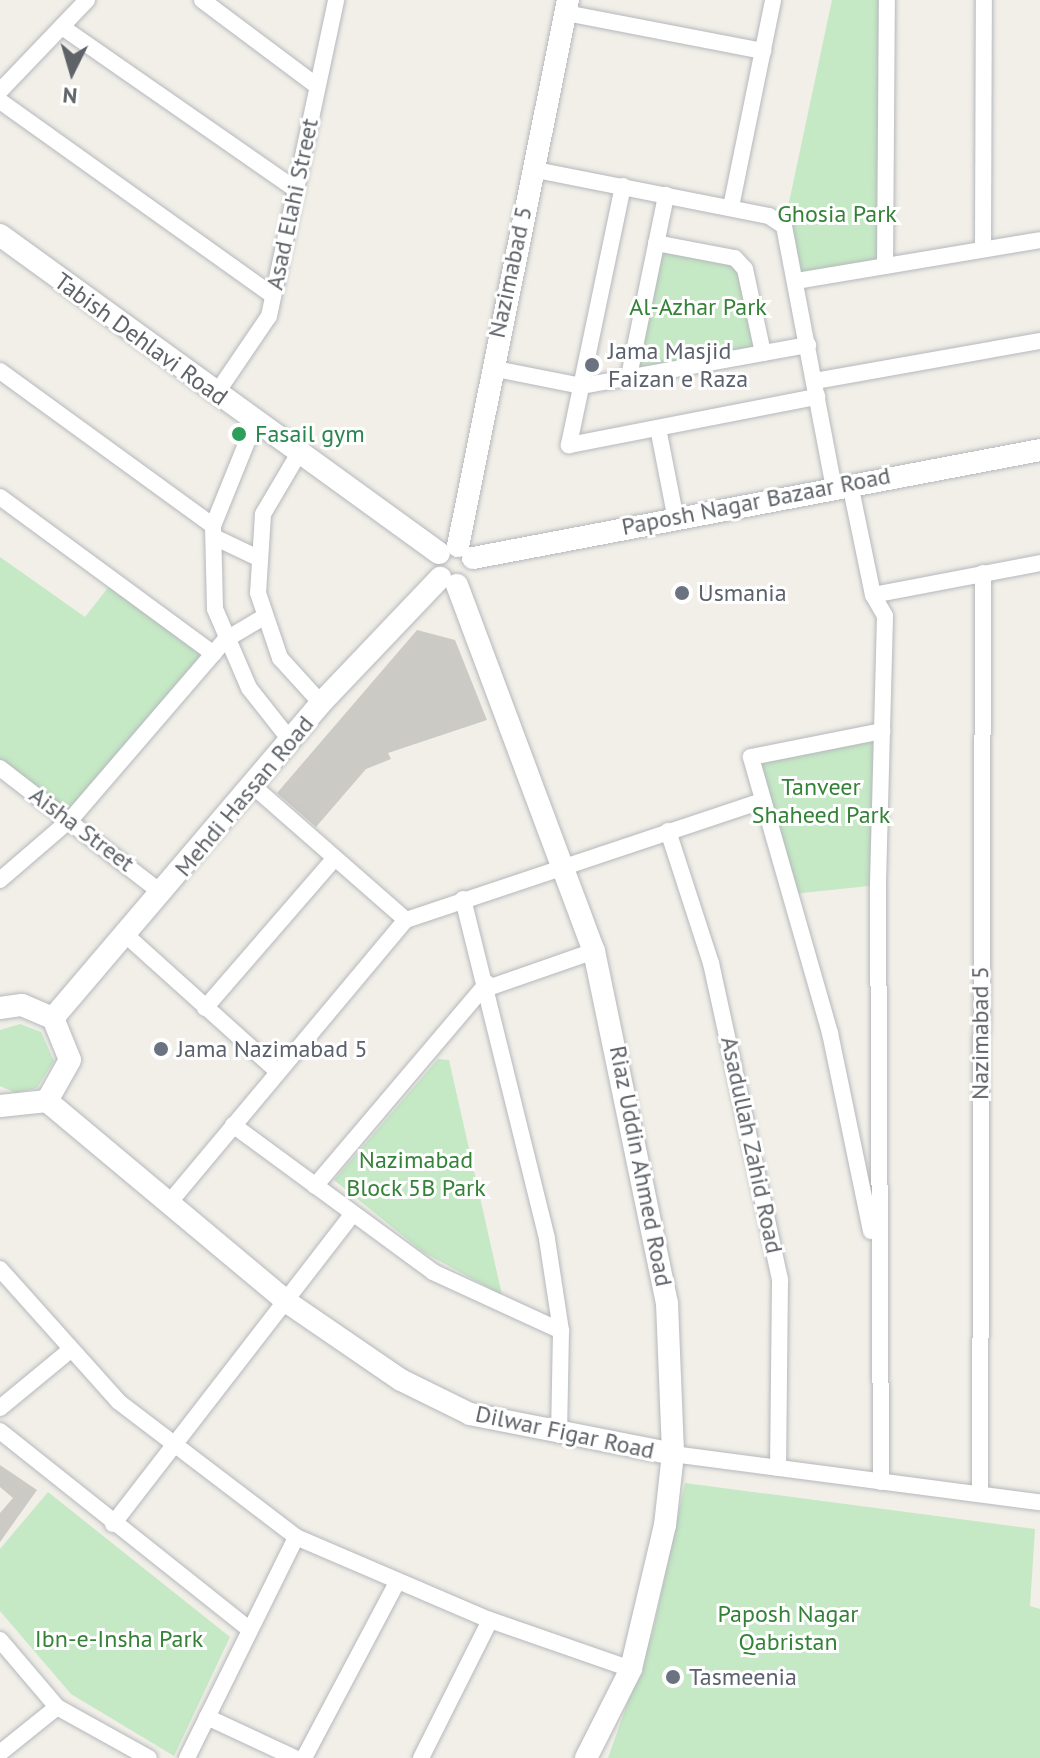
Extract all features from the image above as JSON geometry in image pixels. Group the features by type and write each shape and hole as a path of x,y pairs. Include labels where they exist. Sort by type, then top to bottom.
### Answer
{"street":[{"path":"0,91 87,0"},
{"path":"202,0 317,86"},
{"path":"226,18 229,0"},
{"name":"Asad Elahi Street","path":"216,394 269,316 336,0"},
{"path":"731,207 773,0"},
{"path":"885,266 887,0"},
{"path":"983,249 984,0"},
{"path":"567,6 763,51"},
{"name":"Nazimabad 5","path":"457,552 531,169 567,6"},
{"path":"62,27 295,189"},
{"path":"0,101 273,296"},
{"path":"531,169 731,207 784,226 816,389 873,595 885,616 878,1264 881,1482"},
{"path":"623,186 569,445 658,428 816,389 1040,341"},
{"path":"629,376 666,195"},
{"name":"Tabish Dehlavi Road","path":"0,235 299,453 457,552"},
{"path":"796,281 1040,240"},
{"path":"656,243 735,258 745,269 763,353"},
{"path":"491,368 582,386 808,345"},
{"path":"0,371 214,532 258,558"},
{"path":"255,422 214,532 215,609 225,640 249,688 290,740"},
{"path":"658,428 675,515"},
{"name":"Paposh Nagar Bazaar Road","path":"457,552 1040,450"},
{"path":"299,453 263,514 258,558 262,618 280,658 321,703"},
{"path":"0,497 214,654"},
{"name":"Riaz Uddin Ahmed Road","path":"457,552 448,582 594,951 667,1303 673,1454 665,1525 631,1669 586,1758"},
{"name":"Mehdi Hassan Road","path":"53,1018 127,936 321,703 448,582 472,575 457,552"},
{"path":"873,595 1040,563"},
{"name":"Nazimabad 5","path":"980,1494 983,573"},
{"path":"0,880 72,818 225,640 262,618"},
{"path":"878,1264 830,1033 761,801 753,753 882,731"},
{"name":"Aisha Street","path":"0,768 72,818 162,893"},
{"path":"253,786 406,920"},
{"path":"169,1203 406,920 561,865 761,801"},
{"name":"Asadullah Zahid Road","path":"668,831 711,963 780,1280 778,1468"},
{"path":"205,1008 335,858"},
{"path":"463,899 527,1136 561,1331 559,1435"},
{"path":"127,936 277,1071"},
{"path":"315,1186 488,986 594,951"},
{"path":"0,1008 22,1005 53,1018 70,1060 47,1101 0,1106"},
{"name":"Dilwar Figar Road","path":"47,1101 287,1302 401,1380 470,1414 559,1435 673,1454 1040,1502"},
{"path":"233,1125 433,1272 561,1331"},
{"path":"113,1524 353,1214"},
{"path":"0,1269 68,1352 174,1447 296,1537 490,1620 631,1669"},
{"path":"0,1408 68,1352"},
{"path":"0,1431 113,1524 249,1629"},
{"path":"187,1758 296,1537"},
{"path":"304,1758 397,1582"},
{"path":"421,1758 490,1620"},
{"path":"0,1640 57,1707 149,1758"},
{"path":"0,1753 57,1707"},
{"path":"207,1717 295,1758"}],"green space":[{"name":"Ghosia Park","path":"832,0 887,0 885,266 796,281 784,226"},
{"name":"Al-Azhar Park","path":"656,243 735,258 763,353 629,376"},
{"path":"0,557 85,617 114,580 214,654 72,818 0,768"},
{"name":"Tanveer Shaheed Park","path":"882,731 878,885 793,894 753,753"},
{"path":"20,1024 41,1032 54,1061 37,1088 16,1093 0,1086 0,1030"},
{"name":"Nazimabad Block 5B Park","path":"438,1059 449,1060 502,1295 423,1252 334,1180"},
{"name":"Paposh Nagar Qabristan","path":"685,1483 1035,1529 1030,1606 1040,1609 1040,1758 608,1758 653,1631"},
{"name":"Ibn-e-Insha Park","path":"48,1492 230,1637 174,1756 71,1694 0,1611 0,1549"}],"building":[{"path":"417,630 455,640 487,720 388,753 391,759 366,769 316,827 277,793"},
{"path":"0,1465 37,1490 0,1542 0,1513 13,1498 0,1487"}],"place":[{"name":"Jama Masjid Faizan e Raza","path":"592,365"},
{"name":"Fasail gym","path":"239,434"},
{"name":"Usmania","path":"682,593"},
{"name":"Jama Nazimabad 5","path":"161,1049"},
{"name":"Tasmeenia","path":"673,1677"}]}
